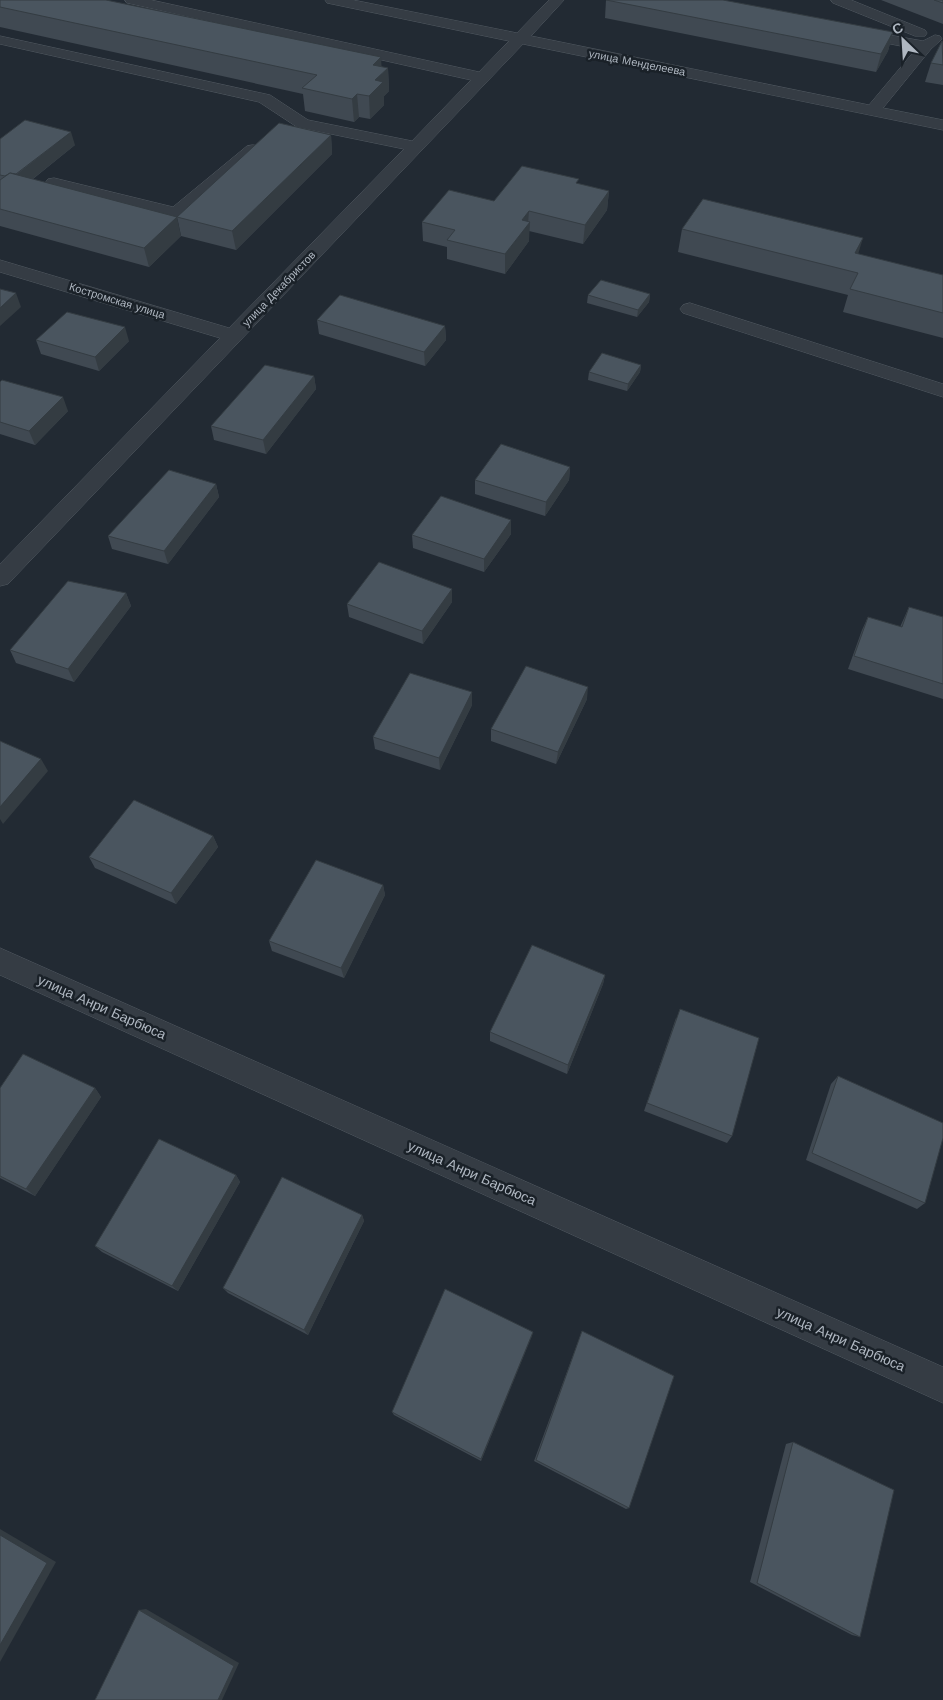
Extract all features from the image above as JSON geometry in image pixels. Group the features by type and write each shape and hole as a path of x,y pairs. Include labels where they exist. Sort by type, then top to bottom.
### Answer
{"street":[{"path":"132,0 483,78"},
{"name":"улица Менделеева","path":"332,0 352,2 520,39 943,125"},
{"name":"улица Декабристов","path":"0,578 557,0"},
{"path":"838,0 934,42"},
{"path":"838,30 934,42"},
{"path":"0,40 264,98 303,124 417,147"},
{"path":"872,110 934,42"},
{"path":"278,129 292,117"},
{"path":"54,183 176,213 263,141"},
{"name":"Костромская улица","path":"0,266 234,336"},
{"path":"690,309 943,391"},
{"name":"улица Анри Барбюса","path":"0,961 943,1385"}],"building":[{"path":"0,0 106,0 381,57 373,65 388,68 375,80 383,82 369,96 357,94 352,99 302,88 317,75 0,7"},
{"path":"606,0 723,0 893,32 881,54"},
{"path":"942,41 943,65 931,63"},
{"path":"25,120 71,132 16,174 0,175 0,139"},
{"path":"279,123 331,135 232,231 177,217"},
{"path":"522,166 579,179 576,183 609,191 585,225 529,211 522,220 530,222 505,254 447,240 455,230 422,222 449,190 494,201"},
{"path":"10,173 177,217 144,248 0,209 0,180"},
{"path":"703,199 863,238 855,253 943,275 943,313 850,289 858,273 682,229"},
{"path":"601,280 650,294 638,310 588,295"},
{"path":"0,289 16,293 0,308"},
{"path":"340,295 445,326 424,352 317,320"},
{"path":"67,312 125,327 95,357 36,340"},
{"path":"602,353 641,365 628,384 589,372"},
{"path":"265,365 314,376 263,440 211,426"},
{"path":"2,380 63,397 29,431 0,422 0,382"},
{"path":"501,444 570,467 546,502 475,480"},
{"path":"169,470 216,484 164,551 108,536"},
{"path":"441,496 511,520 484,559 412,535"},
{"path":"379,562 452,589 422,631 347,604"},
{"path":"68,581 126,593 68,669 10,650"},
{"path":"909,607 943,617 943,684 854,656 868,617 902,627"},
{"path":"526,666 588,687 558,752 491,729"},
{"path":"410,673 472,692 439,758 373,737"},
{"path":"0,741 41,759 0,807"},
{"path":"134,800 213,836 171,893 89,857"},
{"path":"316,860 383,885 341,968 269,941"},
{"path":"532,945 605,975 568,1065 490,1032"},
{"path":"680,1009 759,1038 732,1136 647,1103"},
{"path":"23,1054 95,1088 26,1189 0,1176 0,1088"},
{"path":"838,1076 943,1123 943,1138 925,1203 812,1153"},
{"path":"159,1139 236,1175 172,1286 95,1246"},
{"path":"282,1177 362,1215 304,1330 223,1288"},
{"path":"445,1289 533,1332 481,1459 392,1412"},
{"path":"582,1331 674,1376 629,1508 536,1460"},
{"path":"793,1442 894,1490 860,1637 757,1583"},
{"path":"0,1535 47,1563 0,1645"},
{"path":"139,1610 234,1666 218,1700 95,1700"}]}
